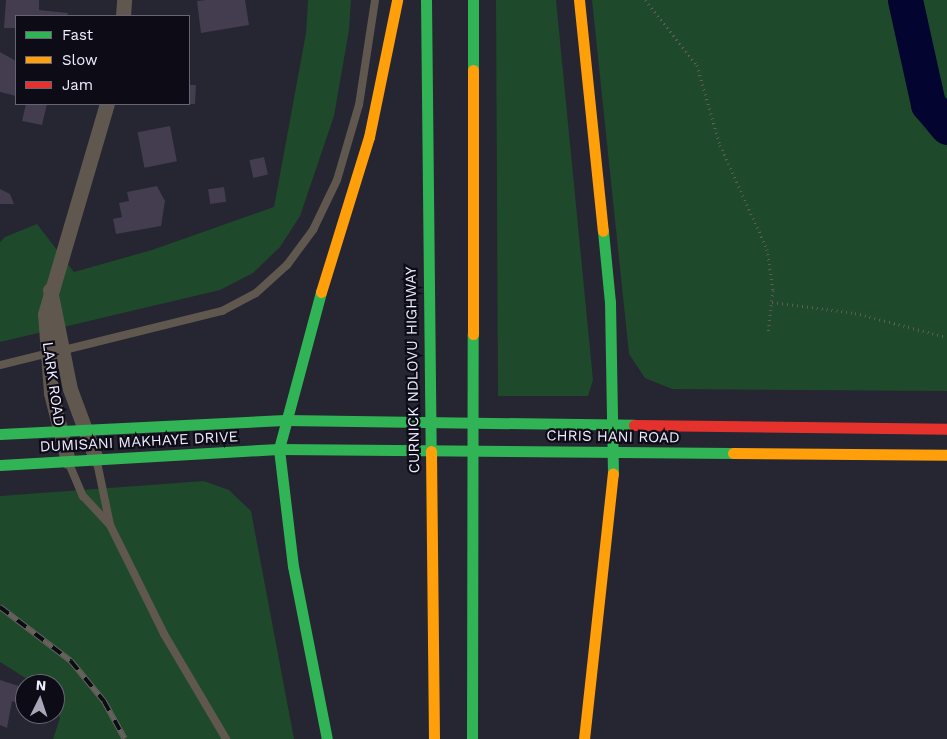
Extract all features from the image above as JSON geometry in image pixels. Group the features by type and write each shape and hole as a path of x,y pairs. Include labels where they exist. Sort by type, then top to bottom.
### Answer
{"main road":[{"path":"327,739 293,566 279,449 285,420 369,137 397,0"},
{"name":"CURNICK NDLOVU HIGHWAY","path":"426,0 434,739"},
{"path":"472,739 473,0"},
{"path":"579,0 610,302 615,452 607,561 584,739"},
{"name":"CHRIS HANI ROAD","path":"285,420 614,422 947,429"},
{"name":"DUMISANI MAKHAYE DRIVE","path":"0,434 87,428 285,420"},
{"name":"CHRIS HANI ROAD","path":"279,449 947,455"},
{"name":"DUMISANI MAKHAYE DRIVE","path":"0,465 279,449"}],"street":[{"path":"123,15 124,0"},
{"name":"LARK ROAD","path":"68,461 59,430 45,354 50,288 108,105"},
{"name":"LARK ROAD","path":"50,288 70,389 87,428 96,459"}],"lane":[{"path":"0,365 222,311 256,293 287,265 313,230 337,180 359,105 375,0"},
{"name":"LARK ROAD","path":"96,459 110,525 164,634 226,739"},
{"name":"LARK ROAD","path":"68,461 83,496 110,525"}],"path":[{"path":"645,0 697,65 720,145 767,249 772,302 768,334"},
{"path":"772,302 855,313 947,338"}],"green space":[{"path":"308,0 351,0 349,30 334,116 300,216 280,247 253,273 220,290 0,342 0,242 5,237 37,224 74,272 152,250 274,207 306,33"},
{"path":"496,0 556,0 593,380 588,396 498,396"},
{"path":"592,0 947,0 947,391 672,389 645,378 629,354"},
{"path":"204,481 229,490 251,511 294,739 53,739 58,724 65,724 65,674 19,674 0,662 0,496"}],"building":[{"path":"6,0 39,0 39,10 68,13 67,15 15,15 15,28 4,28"},
{"path":"245,0 249,25 201,33 197,1"},
{"path":"0,52 15,60 15,96 0,92"},
{"path":"190,85 196,85 195,104 190,104"},
{"path":"26,105 47,105 42,125 22,121"},
{"path":"170,126 177,161 144,168 138,132"},
{"path":"264,157 268,175 253,178 249,160"},
{"path":"157,186 165,201 161,226 116,234 113,219 122,217 119,203 129,201 127,192"},
{"path":"224,187 226,202 210,204 208,189"},
{"path":"0,189 10,194 14,204 0,204"},
{"path":"0,680 15,685 15,702 12,701 7,728 0,725"}],"waterway":[{"path":"905,0 928,104 947,127"}],"railway":[{"path":"0,607 71,661 104,701 125,739"}],"traffic: fast":[{"path":"426,0 431,451"},
{"path":"473,0 473,70"},
{"path":"603,231 610,302 613,474"},
{"path":"321,292 279,449 293,566 327,739"},
{"path":"472,739 473,334"},
{"path":"285,420 634,425"},
{"path":"0,434 285,420"},
{"path":"279,449 733,453"},
{"path":"0,465 279,449"}],"traffic: slow":[{"path":"321,292 369,137 397,0"},
{"path":"579,0 603,231"},
{"path":"473,70 473,334"},
{"path":"431,451 434,739"},
{"path":"733,453 947,455"},
{"path":"584,739 613,474"}],"traffic: jam":[{"path":"634,425 947,429"}]}
